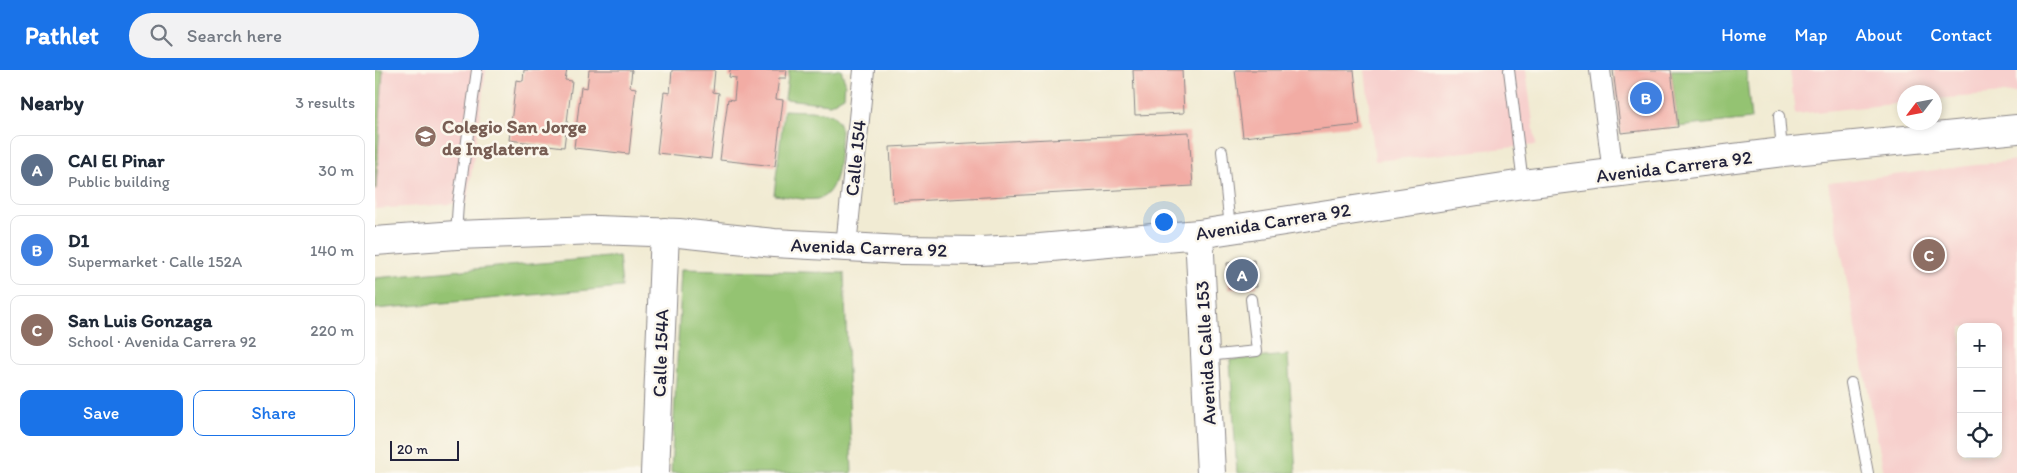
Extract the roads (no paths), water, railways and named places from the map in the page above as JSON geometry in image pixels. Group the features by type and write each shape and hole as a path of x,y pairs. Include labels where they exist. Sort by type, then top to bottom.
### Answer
{"main road":[{"name":"Avenida Carrera 92","path":"375,241 456,235 597,230 665,232 774,243 902,250 980,251 1040,248 1199,234 1523,184 1783,152 2017,129"},
{"name":"Calle 154A","path":"655,473 665,232"},
{"name":"Avenida Calle 153","path":"1199,234 1211,473"}],"street":[{"name":"Calle 154","path":"846,246 864,70"},
{"path":"1600,70 1613,173"}],"lane":[{"path":"456,235 458,204 477,70"},
{"path":"1509,70 1523,184"},
{"path":"1779,116 1783,152"},
{"path":"1222,151 1231,229"},
{"path":"1205,356 1257,351 1251,299"},
{"path":"1851,383 1868,473"}],"place":[{"name":"D1","path":"1646,98"},
{"name":"Colegio San Jorge de Inglaterra","path":"426,137"},
{"name":"San Luis Gonzaga","path":"1929,255"},
{"name":"CAI El Pinar","path":"1242,275"}]}
